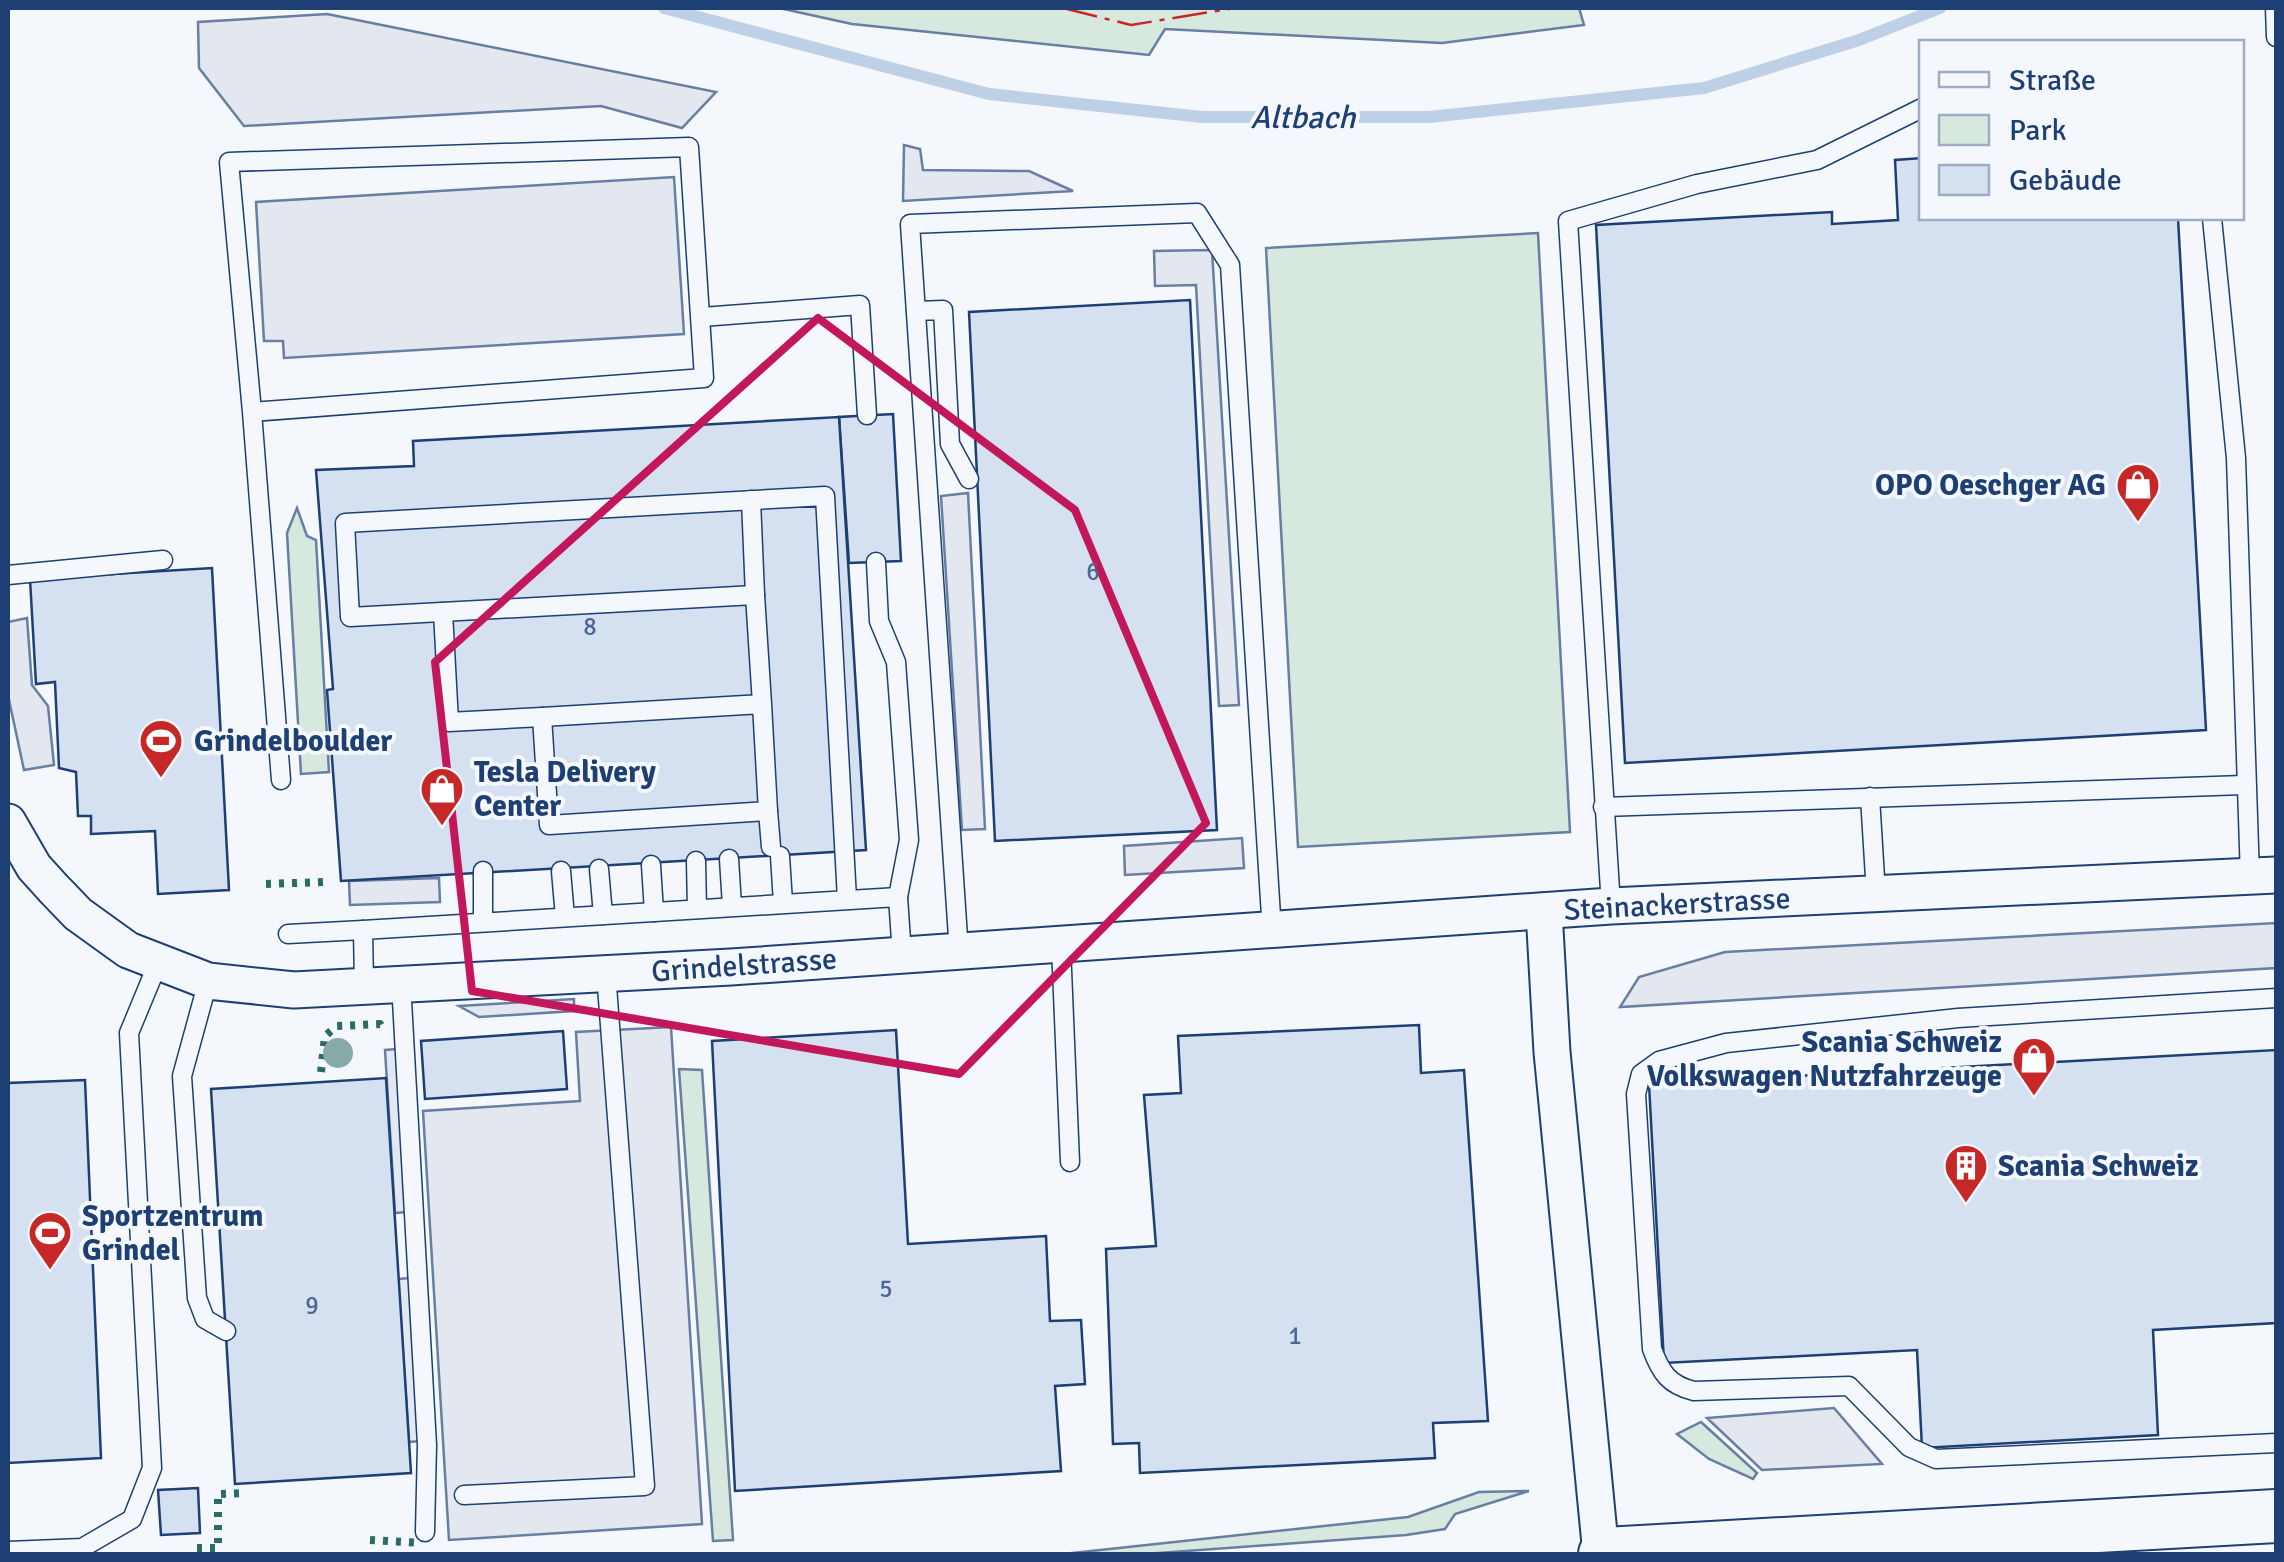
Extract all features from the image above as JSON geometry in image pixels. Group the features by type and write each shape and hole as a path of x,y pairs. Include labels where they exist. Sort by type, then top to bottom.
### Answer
{"main road":[{"path":"1603,1554 1988,1544 2276,1516"}],"street":[{"name":"Grindelstrasse","path":"8,822 34,867 78,914 128,950 208,981 294,990 1062,946 1544,910"},
{"name":"Steinackerstrasse","path":"1603,1554 1552,1052 1544,910 2263,876"}],"lane":[{"path":"2275,8 2276,37"},
{"path":"1611,906 1568,221 1697,184 1817,160 1919,109"},
{"path":"252,412 704,378 689,147 229,162 280,780"},
{"path":"960,952 910,224 1198,213 1230,265 1272,932"},
{"path":"2212,220 2236,458 2244,785 2263,876"},
{"path":"702,316 860,305 866,415"},
{"path":"916,311 943,310 950,444 969,479"},
{"path":"755,594 350,617 345,523 826,496 848,900"},
{"path":"751,500 768,811 783,904"},
{"path":"8,575 163,560"},
{"path":"876,562 879,621 896,662 909,840 898,897 902,954"},
{"path":"444,612 449,722 762,704"},
{"path":"542,717 549,825 768,811"},
{"path":"1603,806 2244,785"},
{"path":"1870,797 1876,894"},
{"path":"729,859 732,906"},
{"path":"696,861 697,909"},
{"path":"651,866 654,912"},
{"path":"600,869 604,915"},
{"path":"483,871 483,922"},
{"path":"562,871 564,917"},
{"path":"288,934 898,897"},
{"path":"363,930 364,985"},
{"path":"1062,946 1070,1162"},
{"path":"8,1551 82,1548 132,1520 152,1468 129,1033 158,963"},
{"path":"464,1495 644,1486 606,973"},
{"path":"208,981 182,1076 197,1298 205,1319 226,1331"},
{"path":"401,983 427,1445 425,1532"},
{"path":"2276,998 1958,1018 1726,1042 1660,1061 1641,1074 1636,1094 1652,1350 1659,1368 1679,1387 1694,1391 1849,1386 1908,1446 1936,1458 2276,1443"}],"highlighted area":[{"path":"818,318 1075,510 1206,823 959,1074 472,991 435,662"}],"green space":[{"path":"779,8 1579,8 1584,25 1442,43 1165,29 1149,55 852,24"},
{"path":"1538,233 1570,832 1298,847 1266,248"},
{"path":"297,508 307,536 316,540 329,772 301,774 287,533"},
{"path":"679,1069 702,1070 733,1540 713,1541"},
{"path":"1701,1422 1757,1473 1753,1479 1709,1459 1677,1434"},
{"path":"1529,1491 1455,1514 1445,1529 1406,1535 1145,1554 1063,1554 1408,1517 1479,1492"}],"shaded area":[{"path":"327,14 716,92 682,128 601,106 244,126 199,68 198,22"},
{"path":"904,145 920,149 923,170 1029,171 1073,191 903,201"},
{"path":"674,177 684,334 284,358 283,341 264,341 256,202"},
{"path":"1212,250 1239,705 1219,706 1196,285 1155,286 1154,251"},
{"path":"968,493 985,829 962,830 941,496"},
{"path":"27,618 32,685 48,706 54,765 24,770 8,695 8,622"},
{"path":"1242,838 1244,868 1125,875 1124,846"},
{"path":"439,878 440,902 350,905 349,881"},
{"path":"2276,923 2276,968 1620,1007 1639,977 1725,952"},
{"path":"574,999 574,1011 479,1017 459,1006"},
{"path":"671,1027 702,1524 449,1540 423,1111 580,1101 576,1032"},
{"path":"397,1049 408,1212 395,1213 385,1050"},
{"path":"411,1278 421,1441 409,1442 398,1279"},
{"path":"1834,1408 1882,1464 1762,1470 1707,1418"}],"building":[{"path":"1919,158 1919,220 2178,220 2206,730 1625,763 1596,225 1832,212 1832,224 1898,220 1895,160"},
{"path":"1190,300 1217,830 995,841 969,312"},
{"path":"893,414 901,561 849,563 839,417"},
{"path":"839,417 866,850 341,881 327,690 333,689 316,470 414,466 413,441"},
{"path":"212,568 229,890 158,894 155,831 91,834 91,816 78,816 76,772 59,768 55,682 36,684 30,579"},
{"path":"1419,1025 1421,1073 1464,1070 1488,1421 1433,1423 1435,1458 1140,1473 1139,1443 1113,1444 1106,1249 1156,1246 1144,1095 1181,1093 1178,1036"},
{"path":"896,1030 908,1244 1046,1236 1050,1321 1081,1320 1085,1384 1055,1386 1061,1471 735,1491 712,1041"},
{"path":"563,1031 567,1089 425,1099 421,1041"},
{"name":"Scania Schweiz","path":"2276,1050 2276,1323 2153,1330 2158,1435 1922,1448 1917,1350 1664,1363 1649,1084"},
{"path":"386,1078 411,1473 235,1484 211,1089"},
{"name":"Sportzentrum Grindel","path":"85,1080 101,1458 8,1463 8,1083"},
{"path":"198,1488 200,1533 161,1535 158,1490"}],"waterway":[{"name":"Altbach","path":"664,8 989,94 1202,117 1429,117 1704,88 1859,40 1940,8"}],"hedge":[{"path":"266,884 323,882"},
{"path":"321,1072 325,1036 337,1026 380,1024 384,1032"},
{"path":"197,1548 218,1548 218,1494 245,1493"},
{"path":"370,1540 422,1543"}],"power":[{"path":"1063,8 1131,25 1235,8"}],"place":[{"name":"OPO Oeschger AG","path":"2138,523"},
{"name":"Grindelboulder","path":"161,779"},
{"name":"Tesla Delivery Center","path":"442,827"},
{"name":"Scania Schweiz Volkswagen Nutzfahrzeuge","path":"2034,1097"},
{"name":"Scania Schweiz","path":"1966,1204"},
{"name":"Sportzentrum Grindel","path":"50,1271"}]}
